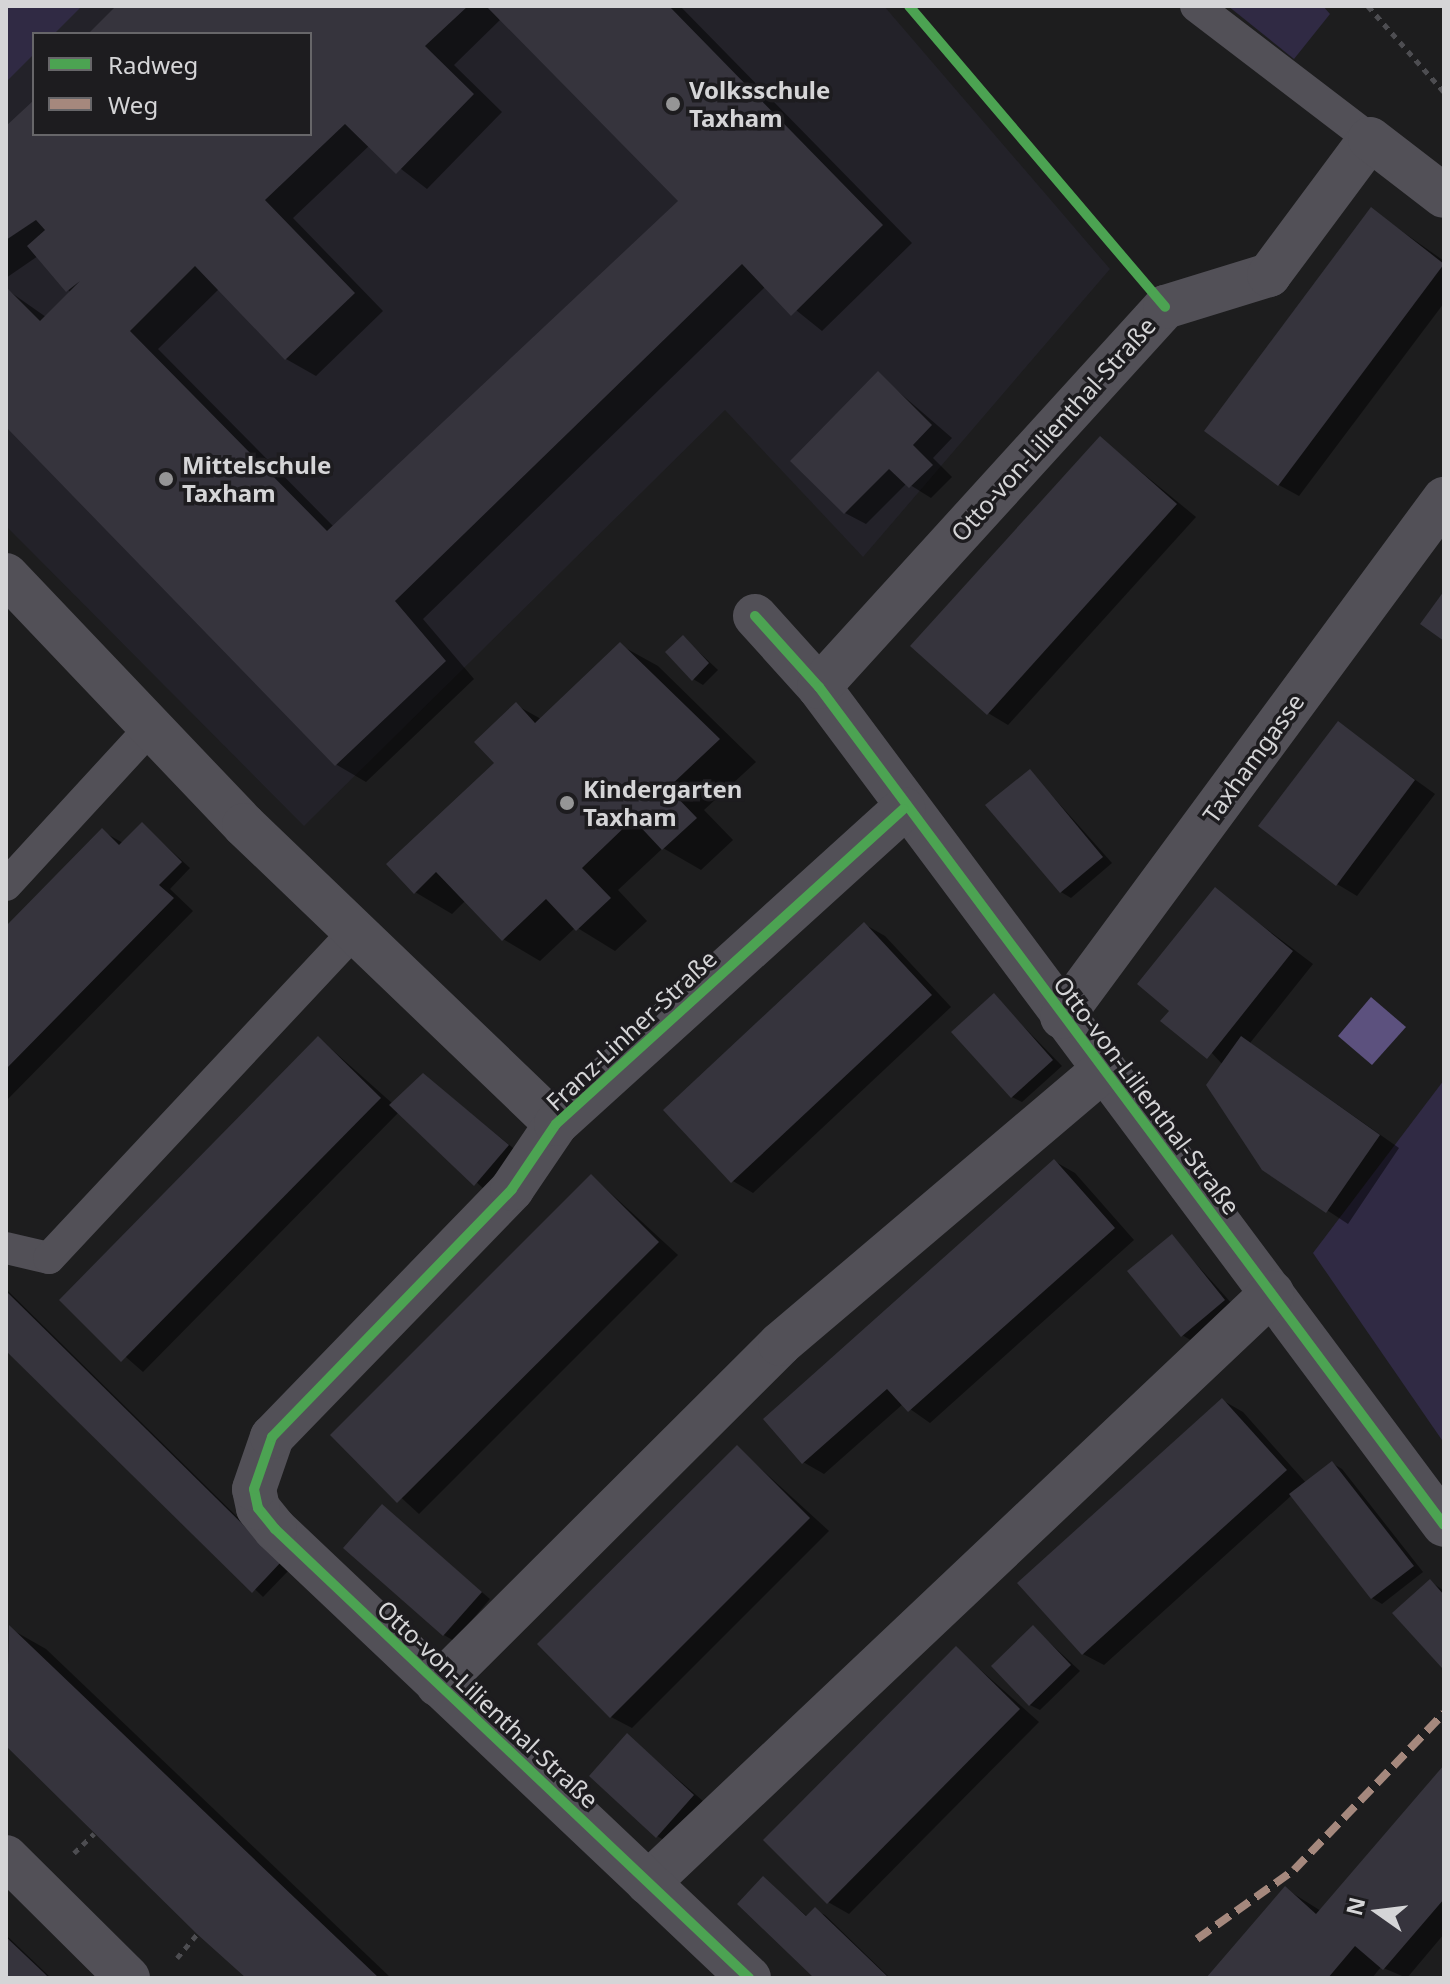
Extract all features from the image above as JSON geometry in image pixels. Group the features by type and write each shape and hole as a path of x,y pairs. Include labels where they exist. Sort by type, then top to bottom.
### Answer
{"street":[{"path":"1370,139 1444,196"},
{"name":"Otto-von-Lilienthal-Straße","path":"819,687 1165,307 1269,275 1370,139"},
{"name":"Taxhamgasse","path":"1062,1017 1444,499"},
{"name":"Franz-Linher-Straße","path":"6,575 355,931 556,1124"},
{"name":"Otto-von-Lilienthal-Straße","path":"755,616 819,687 903,809 1272,1293 1444,1525"},
{"name":"Franz-Linher-Straße","path":"272,1437 512,1189 556,1124 903,809"},
{"name":"Otto-von-Lilienthal-Straße","path":"438,1685 780,1344 1103,1070"},
{"path":"648,1883 1272,1293"},
{"name":"Otto-von-Lilienthal-Straße","path":"272,1437 254,1489 258,1508 438,1685 749,1978"},
{"path":"6,1857 128,1978"}],"lane":[{"path":"1196,6 1370,139"},
{"path":"6,885 152,726"},
{"path":"6,1248 49,1258 355,931"}],"path":[{"path":"1368,6 1444,92"},
{"path":"71,1856 94,1834"},
{"path":"175,1959 197,1934"}],"shaded area":[{"path":"6,6 884,6 1110,269 863,557 725,410 304,826 6,526"},
{"path":"6,6 82,6 56,32 32,32 32,56 6,82"},
{"path":"1228,6 1323,6 1330,14 1294,59"},
{"path":"1371,997 1406,1027 1372,1065 1338,1036"},
{"path":"1444,1080 1444,1443 1313,1253"}],"building":[{"path":"116,6 468,6 425,46 474,94 396,174 345,124 265,200 355,293 285,360 195,266 130,331 327,531 678,201 486,6 669,6 883,225 791,316 742,264 395,601 446,661 335,766 6,427 6,287 40,321 80,281 66,292 27,246 45,230 36,220 6,240 6,126 32,102 32,136 312,136 312,32 90,32"},
{"path":"1371,207 1444,264 1278,486 1204,431"},
{"path":"878,371 932,425 913,445 933,465 909,488 889,469 844,514 790,461"},
{"path":"1100,436 1177,504 987,715 910,646"},
{"path":"1444,591 1444,641 1420,624"},
{"path":"683,635 709,663 692,681 665,652"},
{"name":"Kindergarten Taxham","path":"620,642 720,739 668,788 697,818 662,850 633,819 582,868 611,898 576,931 546,899 502,941 436,872 414,894 386,864 494,763 474,742 516,702 535,723"},
{"path":"1338,721 1415,780 1336,886 1258,826"},
{"path":"1030,769 1103,857 1060,893 985,805"},
{"path":"142,822 182,862 159,885 174,898 6,1069 6,926 102,828 119,845"},
{"path":"1215,887 1293,951 1207,1059 1160,1021 1169,1011 1137,984"},
{"path":"864,922 932,995 731,1183 663,1110"},
{"path":"994,993 1053,1060 1011,1098 951,1032"},
{"path":"318,1036 381,1098 121,1362 59,1300"},
{"path":"1241,1036 1380,1135 1326,1213 1262,1170 1206,1085"},
{"path":"423,1073 509,1145 474,1186 389,1105"},
{"path":"1054,1159 1115,1228 908,1412 887,1389 802,1464 763,1419"},
{"path":"591,1174 659,1242 397,1503 330,1435"},
{"path":"1172,1234 1225,1300 1181,1337 1127,1271"},
{"path":"6,1291 281,1562 252,1593 6,1351"},
{"path":"1222,1398 1287,1470 1082,1655 1017,1583"},
{"path":"737,1445 810,1518 610,1718 537,1644"},
{"path":"1332,1461 1414,1566 1371,1599 1289,1494"},
{"path":"382,1504 482,1592 443,1636 343,1548"},
{"path":"1430,1579 1444,1595 1442,1668 1392,1613"},
{"path":"9,1625 379,1978 246,1978 197,1934 6,1746"},
{"path":"1033,1625 1071,1665 1029,1706 991,1666"},
{"path":"956,1646 1020,1709 827,1904 763,1840"},
{"path":"627,1733 694,1795 656,1838 589,1776"},
{"path":"1444,1765 1444,1899 1383,1970 1355,1946 1328,1978 1206,1978 1285,1886 1316,1914"},
{"path":"763,1876 806,1916 815,1907 889,1978 814,1978 737,1904"},
{"path":"6,1937 44,1973 49,1978 6,1978"}],"marked path":[{"path":"1197,1939 1294,1870 1444,1713"}],"cycle path":[{"path":"909,6 1165,307"},
{"path":"755,616 819,687 1444,1525"},
{"path":"749,1978 275,1529 258,1508 254,1489 272,1437 512,1189 556,1124 903,809"}],"place":[{"name":"Volksschule Taxham","path":"673,104"},
{"name":"Mittelschule Taxham","path":"166,479"},
{"name":"Kindergarten Taxham","path":"567,803"}]}
